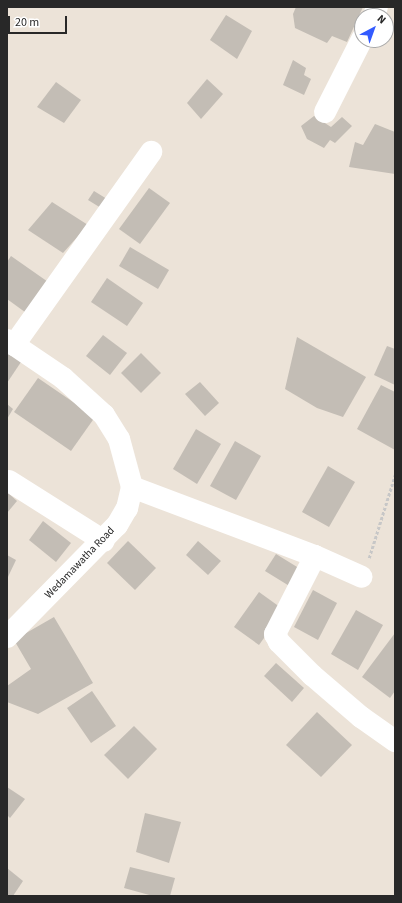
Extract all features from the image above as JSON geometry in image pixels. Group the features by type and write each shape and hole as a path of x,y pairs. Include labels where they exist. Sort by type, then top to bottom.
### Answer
{"street":[{"path":"325,112 357,48"},
{"path":"10,342 151,152"},
{"name":"Wedamawatha Road","path":"7,637 104,541 128,508 132,487 119,438 104,414 63,378 10,342"},
{"path":"9,481 104,541"},
{"path":"132,487 316,556 362,577"},
{"path":"316,556 275,634 279,642 312,675 361,717 395,741"}],"path":[{"path":"362,577 380,527 395,475"}],"building":[{"path":"296,7 363,7 354,8 354,27 347,42 332,36 327,43 295,28 293,14"},
{"path":"226,15 252,31 237,59 210,40"},
{"path":"293,60 306,68 304,75 311,79 304,95 283,85"},
{"path":"207,79 223,94 201,119 187,103"},
{"path":"56,82 81,100 64,123 37,107"},
{"path":"314,116 331,127 342,117 352,126 335,143 330,140 324,148 307,139 301,126"},
{"path":"375,124 395,132 395,174 349,167 355,142 363,145"},
{"path":"149,188 170,203 140,244 119,229"},
{"path":"94,191 107,199 101,208 88,200"},
{"path":"52,202 88,225 63,253 28,230"},
{"path":"130,247 169,270 158,289 119,266"},
{"path":"11,256 51,284 29,315 7,299 7,262"},
{"path":"107,278 143,303 127,326 91,302"},
{"path":"103,335 127,353 110,375 86,356"},
{"path":"297,337 366,377 343,417 317,408 285,389"},
{"path":"387,346 395,349 395,385 374,375"},
{"path":"7,352 21,362 7,383"},
{"path":"141,353 161,373 141,393 121,373"},
{"path":"38,378 95,417 71,451 14,412"},
{"path":"200,382 219,403 205,416 185,394"},
{"path":"381,385 395,392 395,450 357,429"},
{"path":"7,404 13,409 7,419"},
{"path":"196,429 221,444 197,484 173,469"},
{"path":"235,441 261,456 236,500 210,486"},
{"path":"328,466 355,482 329,527 302,512"},
{"path":"7,492 17,501 7,513"},
{"path":"43,521 71,543 56,562 29,540"},
{"path":"128,541 156,568 135,590 107,563"},
{"path":"198,541 221,561 208,575 186,555"},
{"path":"276,554 302,570 291,587 265,571"},
{"path":"7,555 16,560 7,579"},
{"path":"313,590 337,603 318,640 294,627"},
{"path":"259,592 284,610 259,645 234,627"},
{"path":"356,610 383,625 358,670 331,654"},
{"path":"54,617 93,683 38,714 7,702 7,686 31,669 14,640"},
{"path":"395,633 395,691 390,698 362,677"},
{"path":"276,663 304,688 292,702 264,676"},
{"path":"92,691 116,726 91,743 67,708"},
{"path":"317,712 352,745 321,777 286,745"},
{"path":"134,726 157,749 128,779 104,755"},
{"path":"7,787 25,799 10,818 7,815"},
{"path":"145,813 181,822 169,863 136,852"},
{"path":"130,867 175,878 170,896 153,896 124,888"},
{"path":"7,868 23,881 13,896 7,896"}]}
